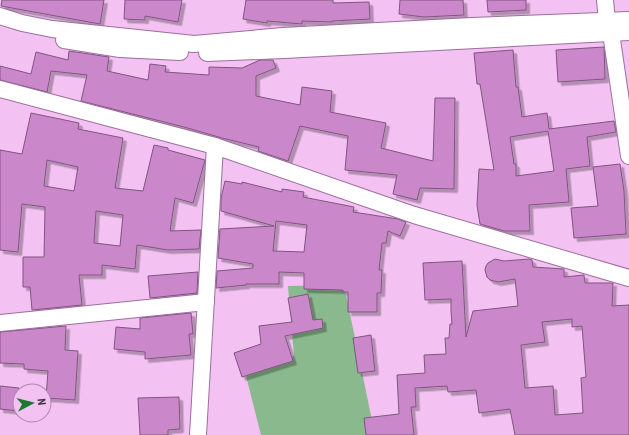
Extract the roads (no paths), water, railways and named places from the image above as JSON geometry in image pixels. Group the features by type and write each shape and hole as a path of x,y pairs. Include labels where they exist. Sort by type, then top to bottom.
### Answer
{"street":[{"path":"605,0 629,156"},
{"path":"0,16 22,23 52,29 194,44 299,35 472,26 610,27 629,32"},
{"path":"0,26 20,32 51,38 120,49 194,53 284,50 610,27 629,20"},
{"path":"0,89 215,146 414,215 629,278"},
{"path":"198,435 215,146"},
{"path":"0,323 206,302"}]}
